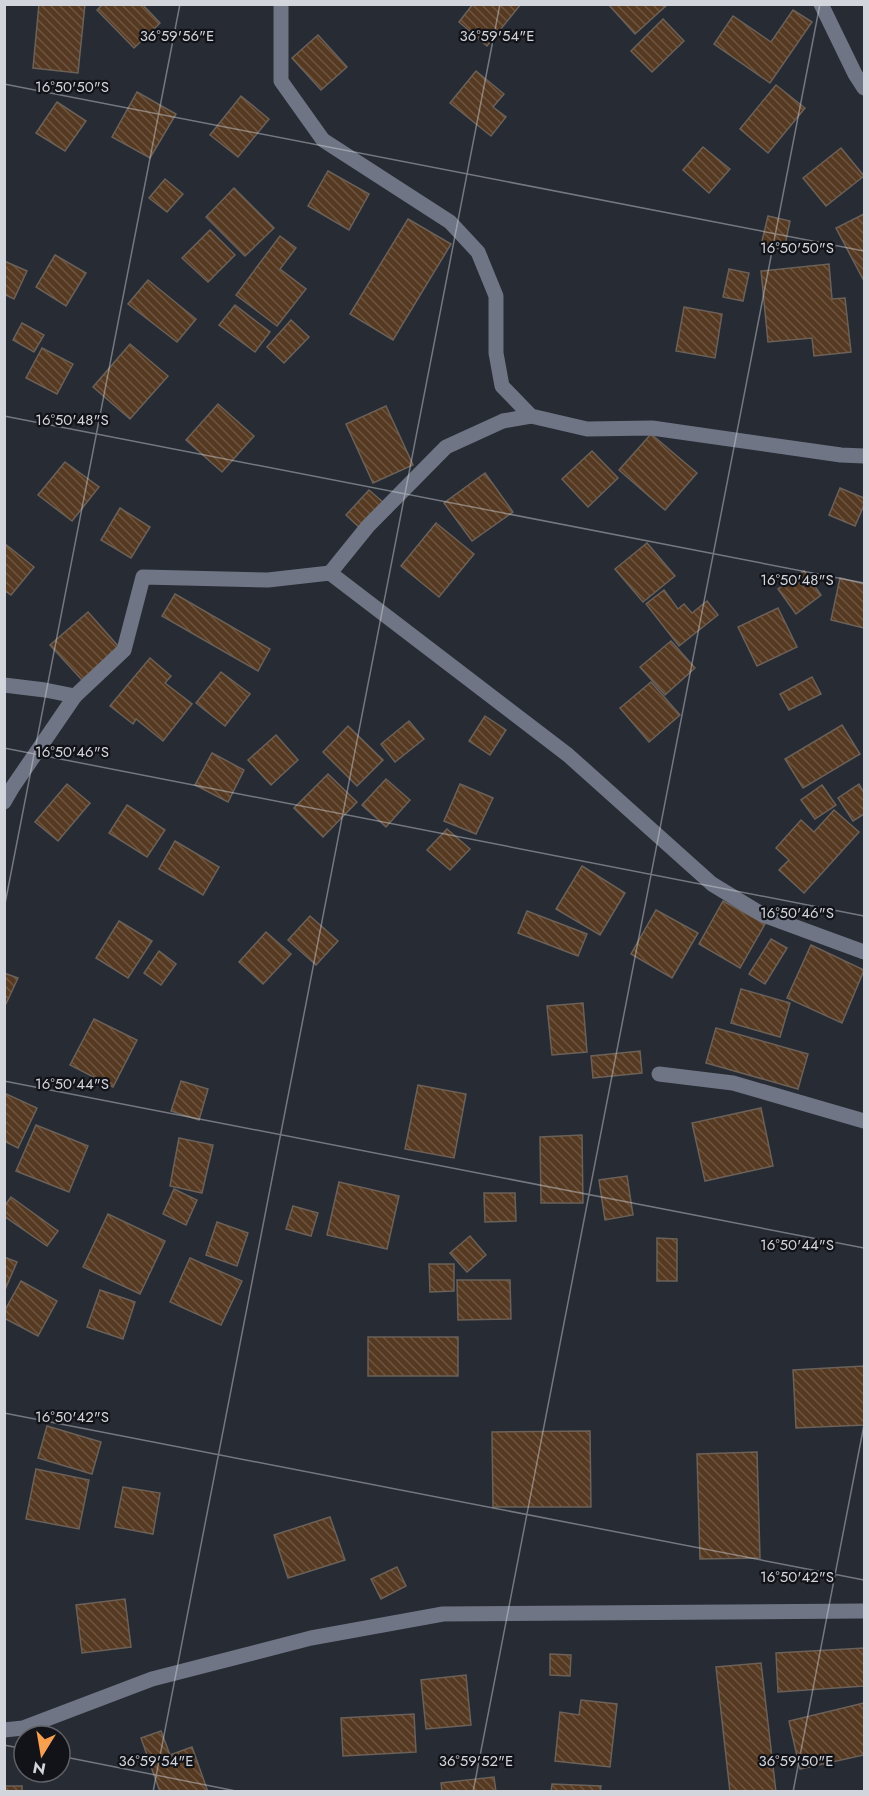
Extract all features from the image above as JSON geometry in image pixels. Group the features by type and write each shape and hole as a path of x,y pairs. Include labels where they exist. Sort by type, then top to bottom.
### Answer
{"street":[{"path":"281,4 281,81 323,140 450,222 478,252 496,296 496,353 502,387 531,416"},
{"path":"820,4 864,88"},
{"path":"330,573 368,526 446,447 503,421 531,416 587,429 652,428 841,455 864,456"},
{"path":"4,802 75,696 124,650 143,577 268,580 330,573 568,754 712,884 763,915 864,952"},
{"path":"4,686 75,696"},
{"path":"658,1074 733,1083 843,1113 864,1121"},
{"path":"4,1730 23,1728 152,1679 312,1638 443,1614 864,1611"}],"building":[{"path":"39,4 85,4 78,73 33,68"},
{"path":"103,4 142,4 160,23 134,48 97,10"},
{"path":"473,4 521,4 487,46 459,22"},
{"path":"608,4 668,4 635,34"},
{"path":"793,10 812,22 770,83 714,44 733,16 771,42"},
{"path":"663,19 684,41 652,72 631,51"},
{"path":"318,35 347,67 321,90 292,58"},
{"path":"476,71 504,94 493,107 506,117 491,136 450,103"},
{"path":"776,85 805,108 768,153 740,129"},
{"path":"137,92 176,114 150,158 112,137"},
{"path":"241,96 269,119 238,157 210,135"},
{"path":"57,102 86,121 65,151 36,133"},
{"path":"703,147 730,169 709,193 683,170"},
{"path":"841,148 864,176 826,206 803,178"},
{"path":"328,171 369,194 349,230 308,206"},
{"path":"165,179 183,194 167,212 149,198"},
{"path":"234,188 274,228 245,256 206,217"},
{"path":"864,214 864,281 836,228"},
{"path":"768,216 790,221 784,250 761,245"},
{"path":"408,219 451,244 393,340 350,314"},
{"path":"210,230 235,255 208,282 182,258"},
{"path":"280,236 296,248 280,269 306,289 277,326 236,295"},
{"path":"55,255 86,273 66,306 36,287"},
{"path":"4,261 27,271 14,299 4,294"},
{"path":"829,264 832,299 845,298 851,352 814,356 812,338 768,342 761,271"},
{"path":"729,269 749,273 743,301 723,297"},
{"path":"148,280 196,319 177,342 128,304"},
{"path":"235,305 270,332 255,352 219,325"},
{"path":"684,307 722,314 715,358 676,351"},
{"path":"291,320 309,337 284,363 267,347"},
{"path":"22,323 44,335 34,352 13,340"},
{"path":"130,344 168,376 130,419 93,387"},
{"path":"42,348 73,364 57,394 26,378"},
{"path":"218,404 254,436 222,472 186,440"},
{"path":"386,406 413,465 373,483 346,424"},
{"path":"651,434 697,473 665,510 619,470"},
{"path":"592,451 618,478 588,507 562,479"},
{"path":"65,462 99,487 72,521 38,495"},
{"path":"485,473 513,512 472,541 444,503"},
{"path":"840,488 864,498 864,505 855,526 829,515"},
{"path":"369,490 385,504 361,529 346,515"},
{"path":"120,508 150,527 131,558 101,540"},
{"path":"436,523 474,554 439,597 401,566"},
{"path":"4,543 34,567 11,595 4,590"},
{"path":"647,543 675,576 643,602 615,569"},
{"path":"804,571 821,595 796,614 778,589"},
{"path":"840,578 864,584 864,628 831,620"},
{"path":"664,590 678,609 684,604 692,613 707,601 718,615 679,646 646,604"},
{"path":"175,594 270,649 258,671 162,616"},
{"path":"778,608 797,647 757,666 738,627"},
{"path":"88,612 119,647 82,680 50,645"},
{"path":"671,641 695,668 665,695 640,667"},
{"path":"150,658 171,676 165,683 192,704 163,741 136,719 133,724 110,706"},
{"path":"221,672 250,694 225,726 196,703"},
{"path":"812,677 821,694 789,710 780,694"},
{"path":"651,682 680,715 649,742 620,708"},
{"path":"485,716 506,730 490,755 469,741"},
{"path":"409,721 424,739 395,762 381,744"},
{"path":"842,725 860,754 803,788 785,759"},
{"path":"348,726 383,760 357,786 323,752"},
{"path":"276,735 298,760 271,785 248,760"},
{"path":"212,753 244,770 228,802 195,785"},
{"path":"328,774 357,802 323,837 294,808"},
{"path":"386,779 410,800 386,827 362,805"},
{"path":"67,784 90,803 58,841 35,822"},
{"path":"460,784 493,798 476,834 444,821"},
{"path":"859,784 864,793 864,814 853,821 838,798"},
{"path":"822,785 836,805 815,819 801,800"},
{"path":"127,805 165,830 147,857 109,833"},
{"path":"834,810 859,832 804,893 779,870 789,860 776,848 801,820 814,832"},
{"path":"447,829 470,849 450,870 427,850"},
{"path":"175,841 219,867 203,895 159,869"},
{"path":"582,866 625,893 600,935 556,909"},
{"path":"723,901 765,924 740,968 699,944"},
{"path":"656,910 698,933 672,978 631,954"},
{"path":"527,911 587,934 578,956 518,933"},
{"path":"310,916 338,941 316,965 288,940"},
{"path":"119,921 152,941 128,978 96,958"},
{"path":"266,932 291,954 263,984 239,962"},
{"path":"771,939 787,948 765,984 749,974"},
{"path":"811,945 864,970 842,1023 787,998"},
{"path":"159,951 176,964 161,985 144,973"},
{"path":"4,973 18,978 4,1008"},
{"path":"741,989 790,1003 780,1037 731,1023"},
{"path":"583,1003 587,1052 552,1055 547,1006"},
{"path":"94,1019 137,1040 113,1087 70,1065"},
{"path":"716,1028 808,1054 798,1089 706,1063"},
{"path":"640,1051 642,1073 593,1078 591,1056"},
{"path":"181,1081 208,1089 199,1120 171,1111"},
{"path":"418,1085 466,1094 454,1158 405,1149"},
{"path":"4,1093 37,1108 18,1148 4,1141"},
{"path":"761,1108 773,1166 705,1181 692,1123"},
{"path":"36,1125 88,1146 69,1192 16,1171"},
{"path":"582,1135 583,1203 541,1203 540,1137"},
{"path":"179,1138 213,1145 202,1193 170,1186"},
{"path":"627,1176 633,1215 605,1220 599,1180"},
{"path":"339,1182 399,1196 387,1249 327,1235"},
{"path":"174,1189 197,1200 186,1225 163,1214"},
{"path":"484,1193 515,1193 516,1221 485,1222"},
{"path":"11,1197 58,1231 47,1246 4,1216 4,1207"},
{"path":"293,1206 318,1213 311,1236 286,1229"},
{"path":"108,1214 165,1241 140,1294 83,1267"},
{"path":"217,1222 248,1233 237,1266 206,1255"},
{"path":"470,1236 486,1255 467,1272 450,1253"},
{"path":"657,1238 677,1239 677,1281 657,1281"},
{"path":"4,1257 17,1262 4,1292"},
{"path":"190,1258 242,1281 221,1325 170,1302"},
{"path":"429,1264 454,1264 454,1291 430,1292"},
{"path":"457,1280 510,1280 511,1319 458,1320"},
{"path":"21,1281 57,1301 38,1336 4,1318 4,1312"},
{"path":"100,1290 135,1302 123,1339 87,1327"},
{"path":"368,1337 458,1337 458,1376 368,1376"},
{"path":"864,1366 864,1425 796,1428 793,1370"},
{"path":"47,1426 101,1442 92,1474 38,1458"},
{"path":"590,1431 591,1507 493,1507 492,1432"},
{"path":"757,1452 760,1558 700,1559 697,1454"},
{"path":"36,1469 89,1480 79,1529 26,1519"},
{"path":"123,1487 160,1493 153,1534 115,1527"},
{"path":"330,1517 345,1560 288,1578 274,1535"},
{"path":"397,1567 406,1586 381,1599 371,1579"},
{"path":"125,1599 131,1647 82,1653 76,1605"},
{"path":"864,1648 864,1686 778,1692 776,1653"},
{"path":"550,1654 571,1655 570,1676 550,1675"},
{"path":"761,1663 776,1792 730,1792 716,1667"},
{"path":"466,1675 471,1725 426,1729 421,1680"},
{"path":"581,1700 617,1704 610,1767 555,1761 560,1712 579,1715"},
{"path":"864,1703 864,1755 800,1769 789,1721"},
{"path":"414,1714 416,1752 343,1756 341,1718"},
{"path":"161,1731 170,1755 192,1747 208,1792 160,1792 141,1738"},
{"path":"494,1777 496,1792 442,1792 441,1783"},
{"path":"552,1784 601,1786 600,1792 551,1792"},
{"path":"4,1786 22,1786 22,1792 4,1792"}]}
